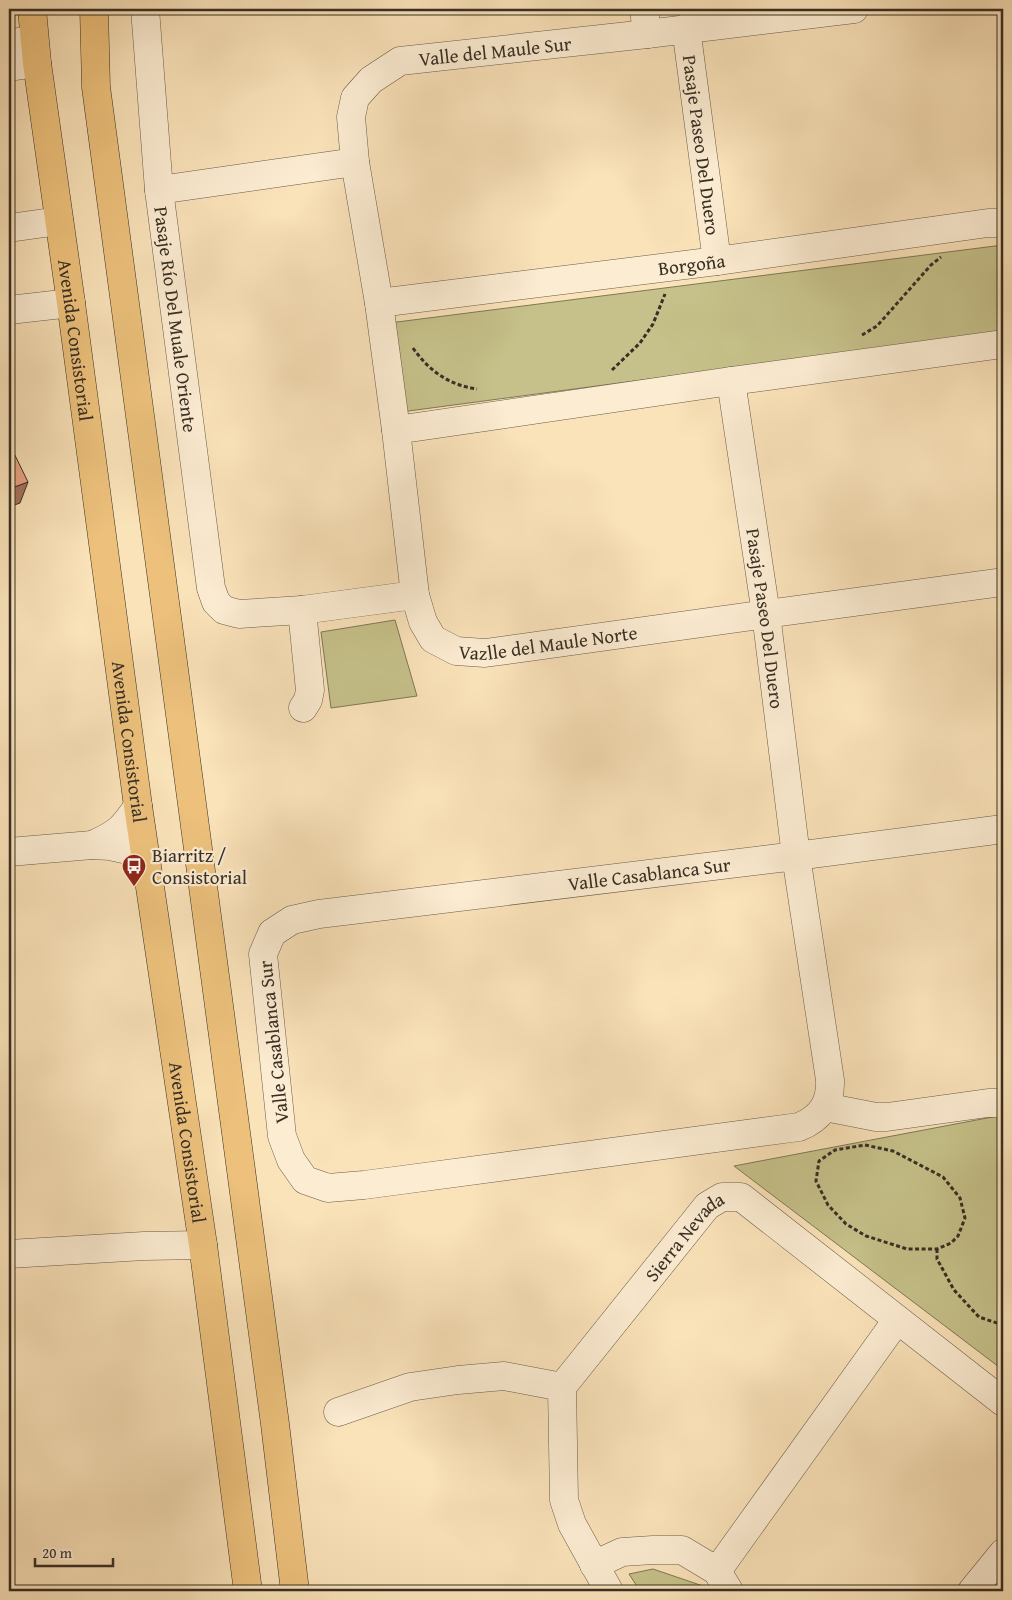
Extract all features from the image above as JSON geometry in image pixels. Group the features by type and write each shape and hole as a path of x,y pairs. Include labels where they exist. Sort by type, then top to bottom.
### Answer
{"main road":[{"name":"Avenida Consistorial","path":"32,9 27,49 58,213 71,303 138,806 202,1246 248,1591"},
{"path":"94,9 96,87 264,1344 295,1591"}],"street":[{"name":"Pasaje Río Del Muale Oriente","path":"144,9 159,190 211,588 216,602 224,610 239,614 302,610"},
{"name":"Valle del Maule Sur","path":"379,303 355,162 351,117 356,98 371,80 400,61 646,22 686,28 744,16 854,9"},
{"name":"Pasaje Paseo Del Duero","path":"686,28 717,261"},
{"path":"9,67 27,49"},
{"path":"159,190 355,162"},
{"path":"9,211 58,213"},
{"path":"9,228 58,213"},
{"name":"Borgoña","path":"379,303 717,261 988,223 1003,223"},
{"path":"9,310 71,303"},
{"name":"Vazlle del Maule Norte","path":"379,303 415,595 423,622 433,639 456,651 485,653 1003,582"},
{"path":"396,430 1003,344"},
{"name":"Pasaje Paseo Del Duero","path":"732,381 766,614 796,856 830,1080 825,1107"},
{"path":"303,708 308,700 310,690 302,610 415,595"},
{"path":"92,845 111,837 122,828 138,806"},
{"name":"Valle Casablanca Sur","path":"825,1107 809,1123 799,1127 364,1185 328,1188 305,1180 290,1160 282,1136 263,954 272,933 292,920 319,914 796,856 1003,828"},
{"path":"9,852 92,845 110,846 145,856"},
{"path":"825,1107 876,1117 887,1117 1003,1103"},
{"name":"Sierra Nevada","path":"562,1387 707,1206 722,1197 741,1197 1003,1402"},
{"path":"9,1254 144,1246 202,1246"},
{"path":"594,1565 622,1552 682,1550 723,1581 897,1320"},
{"path":"338,1412 410,1387 458,1380 504,1376 562,1387 564,1500 572,1524 609,1591"},
{"path":"972,1591 1003,1553"}],"path":[{"path":"857,338 877,326 931,265 945,254"},
{"path":"608,374 640,343 653,324 676,266"},
{"path":"411,346 440,376 464,387 484,391"},
{"path":"866,1145 893,1151 943,1177 960,1198 965,1218 958,1236 951,1244 937,1249 907,1249 887,1244 866,1236 846,1224 828,1205 816,1181 820,1161 835,1150 866,1145"},
{"path":"937,1249 937,1259 954,1290 979,1317 1003,1325"}],"shaded area":[{"path":"1003,245 1003,332 401,412 389,323"},
{"path":"395,620 417,696 331,708 321,632"},
{"path":"1003,1115 1003,1370 734,1166"},
{"path":"653,1569 706,1587 709,1591 640,1591 629,1574"}],"building":[{"path":"9,443 28,482 9,489"}],"place":[{"name":"Biarritz / Consistorial","path":"134,887"}]}
